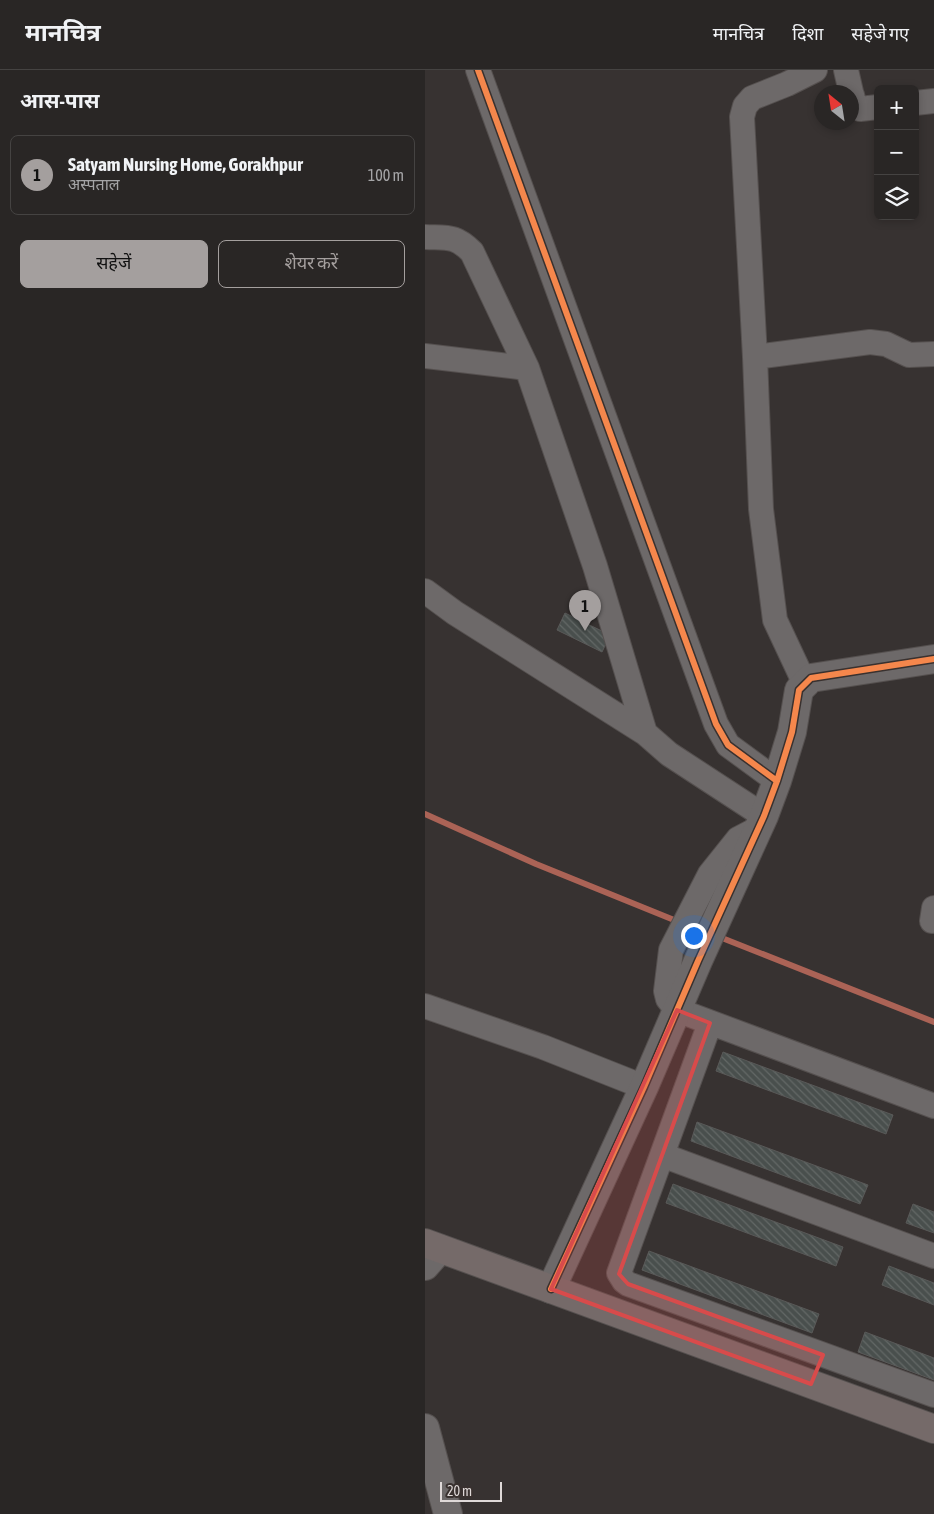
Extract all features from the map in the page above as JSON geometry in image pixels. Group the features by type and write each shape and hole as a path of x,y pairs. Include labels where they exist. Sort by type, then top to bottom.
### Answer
{"highway":[{"path":"430,1253 551,1289 934,1428"}],"street":[{"path":"478,70 716,724 728,745 777,781"},
{"path":"805,684 775,620 761,509 742,118 745,106 752,98 815,70"},
{"path":"846,70 849,85"},
{"path":"919,102 934,100"},
{"path":"859,109 874,107"},
{"path":"425,237 452,238 462,242 472,252 527,368 595,566 645,733"},
{"path":"755,357 870,342 886,344 909,355 934,354"},
{"path":"425,356 527,368"},
{"path":"425,591 455,613 645,733 669,754 761,822"},
{"path":"551,1289 644,1087 761,822 777,781 792,732 799,690 811,678 934,659"},
{"path":"761,822 737,839 710,874 671,950 666,990 668,999 677,1010 934,1106"},
{"path":"425,1006 543,1047 644,1087"},
{"path":"710,1022 619,1273 624,1281 934,1395"},
{"path":"662,1155 934,1256"},
{"path":"811,1384 823,1355"},
{"path":"425,1428 445,1513"}],"highlighted area":[{"path":"677,1010 710,1023 619,1274 628,1284 823,1355 811,1384 551,1289"}],"building":[{"path":"565,613 610,635 602,652 557,630"},
{"path":"723,1052 893,1115 886,1134 716,1071"},
{"path":"697,1122 868,1185 860,1204 691,1141"},
{"path":"673,1184 843,1247 836,1266 666,1203"},
{"path":"913,1204 934,1212 934,1233 906,1223"},
{"path":"649,1251 819,1314 812,1333 642,1270"},
{"path":"889,1266 934,1283 934,1305 882,1285"},
{"path":"865,1332 934,1358 934,1380 858,1352"}],"waterway":[{"path":"425,814 536,864 679,922"},
{"path":"717,936 934,1022"}],"cycle path":[{"path":"478,70 716,724 728,745 777,781"},
{"path":"551,1289 644,1087 698,961 764,816 792,732 799,690 811,678 934,659"}],"place":[{"name":"Satyam Nursing Home, Gorakhpur","path":"585,631"}]}
